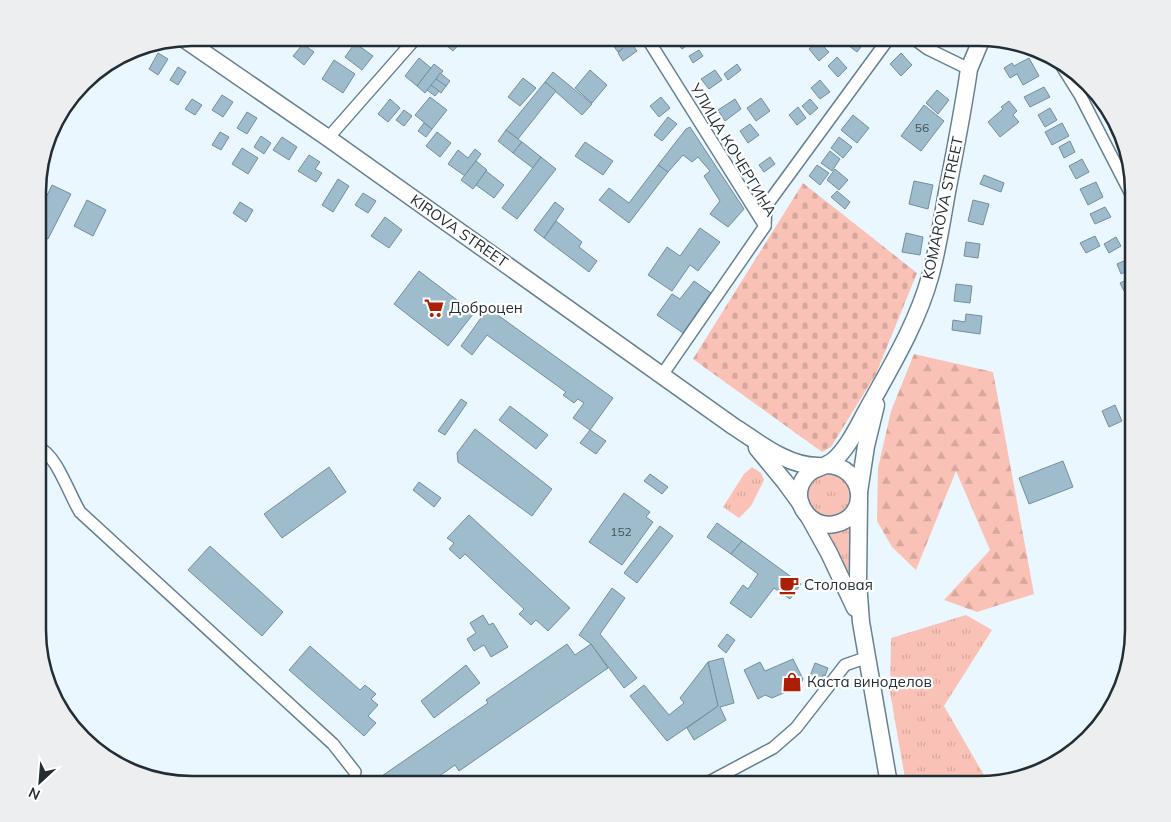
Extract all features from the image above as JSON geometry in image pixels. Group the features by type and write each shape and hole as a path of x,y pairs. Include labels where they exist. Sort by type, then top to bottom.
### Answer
{"main road":[{"name":"KIROVA STREET","path":"194,46 328,138 733,426"},
{"name":"KOMAROVA STREET","path":"887,372 915,316 930,278 969,69 978,47"},
{"path":"887,372 872,416 856,509 845,520 835,524 826,524 805,511 799,492 801,484 805,476 840,454 887,372"},
{"path":"733,426 788,459 802,464 843,468 851,474 857,483 859,496 858,582 861,622 888,776"},
{"path":"733,426 766,456 805,511 848,589 861,622"}],"street":[{"path":"199,50 203,46"},
{"path":"328,138 409,46"},
{"name":"УЛИЦА КОЧЕРГИНА","path":"652,47 765,226 662,375"},
{"path":"765,226 766,206 883,47"},
{"path":"925,47 969,69"},
{"path":"1085,92 1124,178"},
{"path":"47,453 56,465 72,500 80,512 333,744 355,772"},
{"path":"722,776 773,748 796,728 845,665 868,657"}],"green space":[{"path":"803,183 917,273 876,374 831,447 822,452 693,359"},
{"path":"914,354 993,372 1034,594 977,612 944,600 990,550 956,471 916,570 892,547 877,521 878,468 891,411"},
{"path":"752,467 761,473 764,480 751,506 739,518 723,507 744,474"},
{"path":"827,471 846,478 852,493 850,505 846,510 841,514 829,517 815,513 806,498 810,480"},
{"path":"851,522 851,575 848,573 824,529"},
{"path":"966,615 992,630 944,706 984,776 905,776 890,692 891,638"}],"building":[{"path":"301,46 306,46 314,52 304,65 293,56"},
{"path":"353,46 359,46 373,56 362,70 345,57"},
{"path":"447,46 457,46 453,51"},
{"path":"614,47 634,47 637,51 623,61 618,53 623,48 618,52"},
{"path":"811,47 824,47 829,52 819,61 809,49"},
{"path":"850,47 861,47 857,52"},
{"path":"699,50 703,56 693,63 689,56"},
{"path":"158,53 168,59 158,75 149,69"},
{"path":"901,53 912,65 901,76 890,64"},
{"path":"837,57 847,68 838,77 828,66"},
{"path":"419,58 431,68 417,86 405,76"},
{"path":"1029,58 1039,76 1023,85 1017,74 1010,78 1004,68 1012,63 1014,66"},
{"path":"334,60 355,74 343,93 322,79"},
{"path":"434,64 443,71 425,93 417,86"},
{"path":"737,64 741,70 728,80 724,74"},
{"path":"178,67 186,72 178,85 170,80"},
{"path":"590,70 607,85 592,103 575,88"},
{"path":"715,70 722,80 709,89 701,79"},
{"path":"553,72 592,104 582,115 545,82"},
{"path":"440,73 450,81 446,86 436,79"},
{"path":"523,78 536,88 520,106 508,97"},
{"path":"436,79 446,86 441,93 431,85"},
{"path":"820,80 830,92 820,99 811,88"},
{"path":"545,82 556,91 518,139 506,130"},
{"path":"431,85 439,91 435,96 427,90"},
{"path":"1044,87 1050,97 1030,107 1024,97"},
{"path":"937,90 949,100 938,114 926,103"},
{"path":"222,95 233,102 223,117 212,110"},
{"path":"430,97 447,110 432,129 415,115"},
{"path":"661,97 670,108 659,117 650,106"},
{"path":"761,98 770,111 756,121 747,108"},
{"path":"192,99 202,105 195,115 185,109"},
{"path":"390,99 400,108 388,122 378,114"},
{"path":"735,99 741,109 725,121 718,110"},
{"path":"810,99 818,108 810,115 802,106"},
{"path":"1009,101 1017,111 1013,115 1019,122 1000,137 988,122"},
{"path":"924,105 944,121 921,151 901,136"},
{"path":"798,107 806,118 797,125 789,115"},
{"path":"1050,108 1057,120 1045,127 1038,115"},
{"path":"404,110 412,116 404,126 396,120"},
{"path":"247,112 257,118 247,134 237,128"},
{"path":"853,115 869,128 857,143 841,130"},
{"path":"668,117 677,124 662,141 654,135"},
{"path":"424,123 432,129 426,137 418,131"},
{"path":"1062,123 1069,136 1052,145 1045,132"},
{"path":"750,124 759,135 748,143 740,131"},
{"path":"690,127 744,209 728,227 710,214 720,201 704,176 710,171 698,157 692,162 683,155 668,172 658,165 686,129"},
{"path":"506,130 522,142 513,153 498,141"},
{"path":"220,132 229,137 221,150 212,145"},
{"path":"437,132 451,143 440,157 426,146"},
{"path":"261,136 271,143 264,154 254,147"},
{"path":"282,137 297,147 289,160 273,150"},
{"path":"839,137 852,147 843,158 831,148"},
{"path":"1070,141 1075,152 1064,158 1059,147"},
{"path":"522,142 541,157 533,168 513,153"},
{"path":"585,142 613,161 603,175 575,156"},
{"path":"242,148 258,158 248,174 232,164"},
{"path":"475,149 481,154 465,176 448,164 458,150 468,158"},
{"path":"830,151 840,159 832,171 821,163"},
{"path":"309,155 320,162 315,169 322,173 316,182 298,171"},
{"path":"541,157 556,169 517,219 502,208"},
{"path":"770,157 775,164 764,172 759,165"},
{"path":"1082,159 1089,172 1076,179 1069,166"},
{"path":"476,161 487,170 473,189 461,180"},
{"path":"658,165 668,172 629,223 599,200 609,188 629,203"},
{"path":"817,165 829,173 820,185 809,176"},
{"path":"835,169 848,180 839,190 827,180"},
{"path":"486,171 504,185 494,198 476,185"},
{"path":"984,175 1004,183 1001,192 980,184"},
{"path":"338,179 349,186 333,212 322,205"},
{"path":"914,181 933,185 928,209 909,204"},
{"path":"1096,182 1103,197 1088,205 1080,189"},
{"path":"52,185 71,194 48,239 46,238 46,197"},
{"path":"837,191 850,202 845,209 831,197"},
{"path":"363,193 376,201 368,213 355,205"},
{"path":"87,200 106,210 93,236 74,226"},
{"path":"973,200 989,204 983,225 968,221"},
{"path":"240,202 253,210 246,222 233,213"},
{"path":"555,202 564,209 544,238 534,230"},
{"path":"1105,207 1111,217 1095,224 1090,214"},
{"path":"385,217 402,230 389,248 371,236"},
{"path":"556,221 582,242 579,247 597,261 589,272 544,238"},
{"path":"700,228 720,242 698,271 690,265 672,291 648,275 667,247 680,256"},
{"path":"906,233 923,237 920,255 902,252"},
{"path":"1095,236 1100,246 1086,253 1080,243"},
{"path":"1116,237 1121,246 1109,253 1104,244"},
{"path":"966,242 980,244 978,258 964,256"},
{"path":"1124,261 1124,272 1121,274 1117,264"},
{"path":"419,271 474,313 448,346 394,304"},
{"path":"694,281 711,293 683,333 657,315 672,294 680,299"},
{"path":"1124,281 1124,291 1120,283"},
{"path":"956,284 972,286 970,303 954,301"},
{"path":"488,308 613,398 590,430 573,418 584,403 578,399 574,403 563,395 566,392 487,335 472,355 461,346"},
{"path":"966,314 982,316 980,334 952,330 953,320 965,322"},
{"path":"461,399 467,403 445,435 438,431"},
{"path":"1115,405 1122,421 1109,427 1102,411"},
{"path":"510,406 548,435 536,449 499,420"},
{"path":"475,429 552,489 532,516 458,462 457,453"},
{"path":"590,430 606,441 596,454 580,443"},
{"path":"1063,461 1073,487 1029,504 1019,478"},
{"path":"329,467 346,492 282,538 264,514"},
{"path":"650,474 668,487 662,494 644,481"},
{"path":"419,482 441,498 434,507 413,490"},
{"path":"624,493 650,512 646,517 653,522 622,565 589,542"},
{"path":"469,515 570,608 548,631 536,620 531,625 519,614 524,609 465,554 460,559 449,549 454,543 447,538"},
{"path":"717,523 742,541 731,554 707,537"},
{"path":"660,526 673,536 637,583 624,573"},
{"path":"742,541 801,584 790,599 774,588 751,618 730,603 743,585 748,589 758,574 731,554"},
{"path":"210,546 283,612 262,636 188,570"},
{"path":"612,588 625,598 600,634 637,678 624,688 591,644 579,635"},
{"path":"483,615 489,625 493,623 508,647 491,657 484,645 474,651 467,639 476,633 470,623"},
{"path":"727,634 735,640 726,653 718,646"},
{"path":"567,644 575,655 591,644 608,668 459,771 455,765 440,775 383,775 488,703 486,700"},
{"path":"310,646 360,690 365,685 376,694 371,699 378,705 368,716 376,723 364,736 289,670"},
{"path":"723,658 734,703 720,707 726,720 694,740 687,728 718,706 708,662"},
{"path":"793,659 803,679 799,687 789,684 786,692 772,698 765,695 758,699 744,670 760,662 765,671"},
{"path":"708,662 718,706 667,741 630,696 644,685 669,715 684,703 680,698"},
{"path":"815,663 828,668 820,683 816,681 815,686 807,684"},
{"path":"466,665 480,683 434,718 421,701"}],"place":[{"name":"Доброцен","path":"434,308"},
{"name":"Столовая","path":"789,585"},
{"name":"Каста виноделов","path":"792,682"}]}
